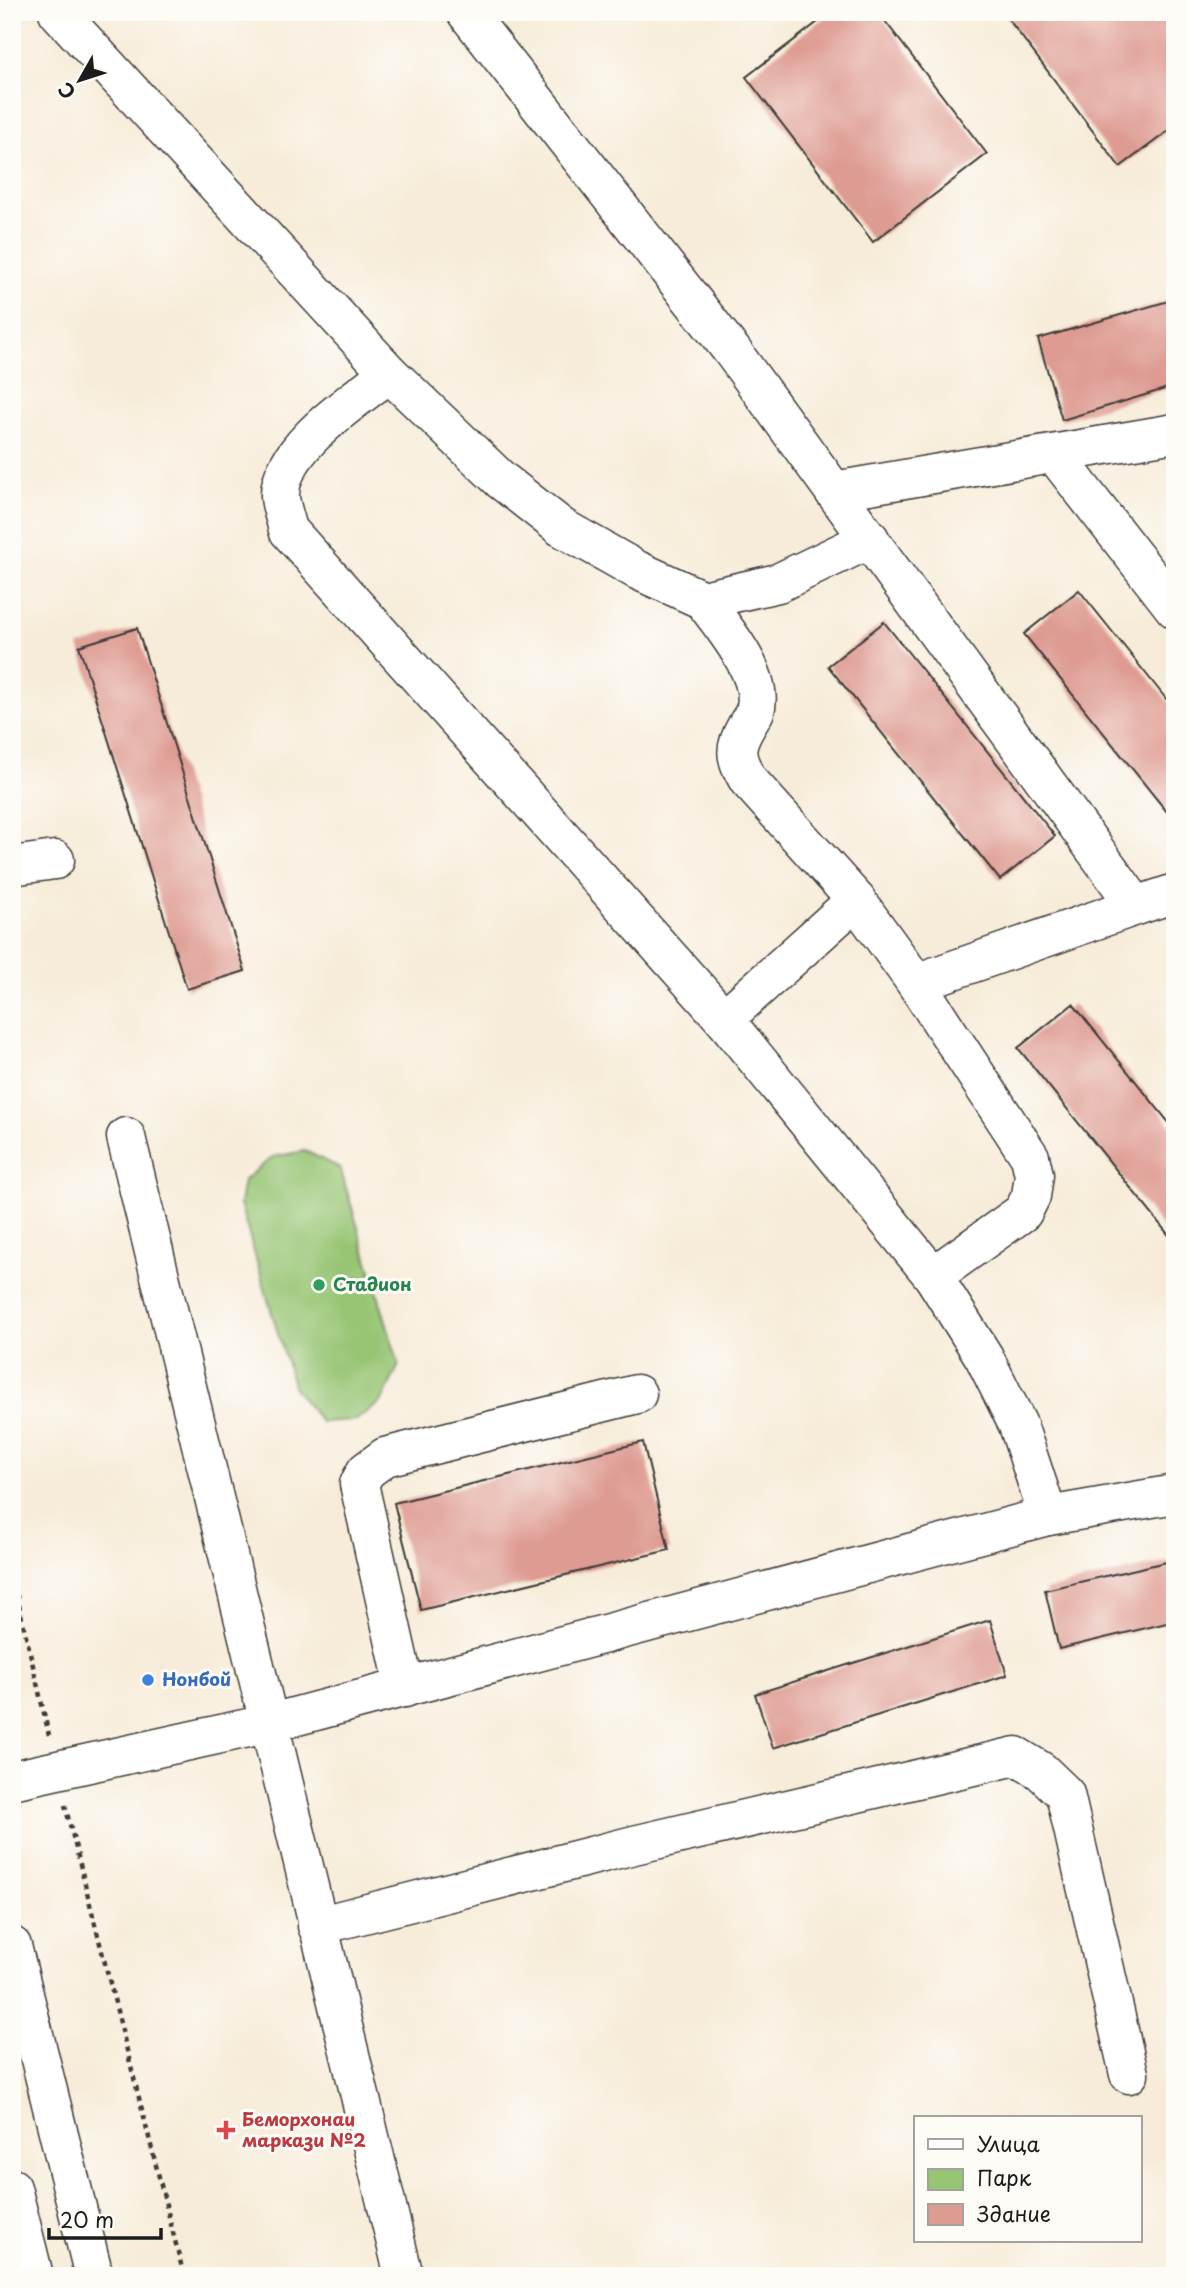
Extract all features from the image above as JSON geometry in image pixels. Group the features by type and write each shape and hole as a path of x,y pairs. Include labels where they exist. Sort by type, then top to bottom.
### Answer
{"main road":[{"path":"58,12 390,373 501,480 561,527 637,570 703,600 743,655 754,685 755,710 738,741 737,760 748,780 856,900 916,983 1030,1157 1034,1175 1031,1196 1023,1212 933,1276"},
{"path":"466,12 732,351 1136,906"},
{"path":"390,373 303,443 297,452 286,470 280,496 288,530 724,1019 933,1276 984,1357 1018,1425 1048,1516"},
{"path":"834,491 894,479 1172,437"},
{"path":"1055,455 1175,609"},
{"path":"703,600 778,583 870,539"},
{"path":"12,866 55,860"},
{"path":"916,983 1175,893"},
{"path":"724,1019 856,900"},
{"path":"125,1137 271,1723 317,1926 404,2276"},
{"path":"405,1688 359,1484 366,1471 385,1457 637,1394"},
{"path":"12,1780 271,1723 1048,1516 1175,1494"},
{"path":"317,1926 634,1845 1016,1756 1041,1771 1065,1794 1129,2074"},
{"path":"12,1946 94,2276"},
{"path":"12,2188 34,2276"}],"path":[{"path":"12,1575 57,1772 184,2276"}],"green space":[{"name":"Стадион","path":"305,1151 340,1168 399,1365 381,1402 356,1420 321,1422 294,1388 240,1204 244,1180 273,1157"}],"building":[{"path":"831,12 878,12 987,154 873,242 746,77"},
{"path":"1003,12 1175,12 1175,126 1120,167"},
{"path":"1175,299 1175,386 1062,420 1038,339"},
{"path":"1079,590 1175,710 1175,822 1024,634"},
{"path":"884,622 1055,836 1000,880 828,666"},
{"path":"137,628 245,971 187,989 79,646"},
{"path":"1073,1004 1175,1130 1175,1243 1018,1048"},
{"path":"643,1442 669,1550 421,1610 394,1503"},
{"path":"1175,1560 1175,1621 1059,1649 1045,1590"},
{"path":"990,1620 1007,1675 773,1748 755,1694"}],"place":[{"name":"Стадион","path":"319,1285"},
{"name":"Нонбой","path":"148,1680"},
{"name":"Беморхонаи маркази №2","path":"226,2130"}]}
